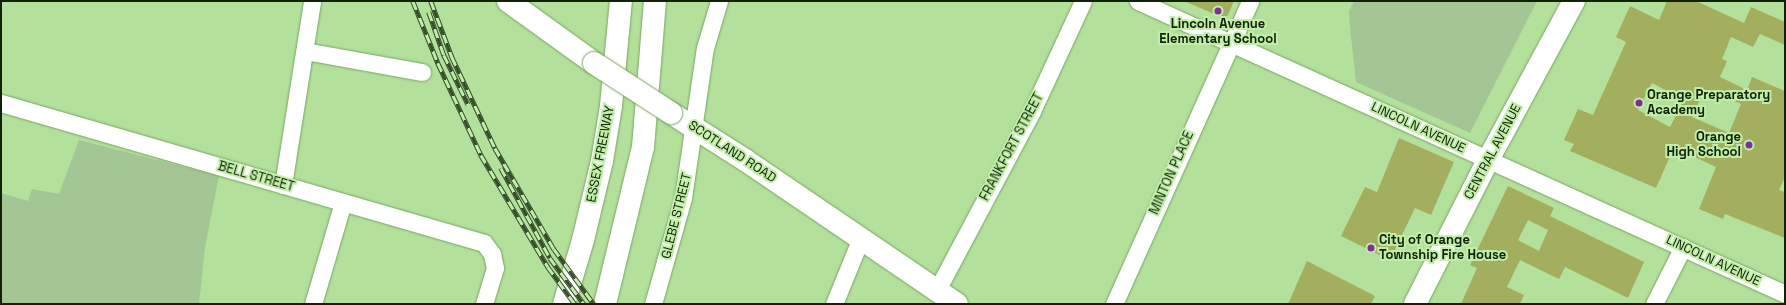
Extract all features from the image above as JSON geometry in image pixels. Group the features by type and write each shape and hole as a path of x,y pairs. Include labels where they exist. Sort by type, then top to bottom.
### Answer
{"main road":[{"path":"618,1 620,27"},
{"name":"ESSEX FREEWAY","path":"564,304 602,161 620,27 621,1"},
{"path":"643,148 655,1"},
{"path":"605,304 643,148 670,1"},
{"name":"CENTRAL AVENUE","path":"1416,304 1488,160 1574,1"},
{"name":"SCOTLAND ROAD","path":"512,3 594,63 694,127 957,304"}],"street":[{"path":"283,185 312,1"},
{"name":"GLEBE STREET","path":"653,304 683,198 705,48 719,1"},
{"name":"FRANKFORT STREET","path":"937,290 1032,111 1083,1"},
{"name":"LINCOLN AVENUE","path":"1138,1 1785,294"},
{"name":"MINTON PLACE","path":"1114,304 1250,1"},
{"path":"305,51 422,72"},
{"name":"BELL STREET","path":"1,103 484,243 492,254 495,268 484,304"},
{"path":"313,304 343,202"},
{"path":"834,304 861,238"},
{"path":"1654,304 1682,247"}],"green space":[{"path":"1354,1 1537,1 1470,133 1356,82 1349,11"},
{"path":"79,140 219,176 205,247 199,304 1,304 1,193 28,201 32,189 59,194"}],"building":[{"name":"Lincoln Avenue Elementary School","path":"1184,1 1234,1 1226,19"},
{"path":"1667,1 1696,1 1744,23 1751,7 1785,22 1785,45 1760,34 1753,47 1731,37 1722,59 1727,61 1720,77 1747,90 1752,77 1785,91 1785,177 1779,190 1785,192 1785,238 1725,214 1723,219 1699,209 1716,167 1688,154 1686,159 1672,152 1656,188 1570,151 1574,144 1564,140 1578,109 1593,115 1626,42 1616,37 1630,6 1659,20","holes":["1652,83 1684,100 1670,127 1638,110","1703,93 1716,99 1718,94 1741,104 1729,133 1692,117"]},
{"path":"1399,138 1454,162 1431,215 1415,208 1390,260 1341,236 1365,187 1377,192"},
{"path":"1508,186 1554,208 1550,216 1644,262 1628,298 1565,267 1559,279 1520,260 1507,287 1524,295 1520,304 1461,304 1477,268 1470,265","holes":["1528,220 1548,230 1539,251 1518,240"]},
{"path":"1307,261 1375,296 1371,304 1288,304"}],"railway":[{"path":"413,1 438,63 481,155 548,267 575,304"},
{"path":"431,1 452,57 495,148 554,249 594,304"},
{"path":"429,12 444,55 468,104"},
{"path":"501,168 550,258 584,304"}],"place":[{"name":"Lincoln Avenue Elementary School","path":"1218,11"},
{"name":"Orange Preparatory Academy","path":"1639,103"},
{"name":"Orange High School","path":"1749,145"},
{"name":"City of Orange Township Fire House","path":"1371,248"}]}
